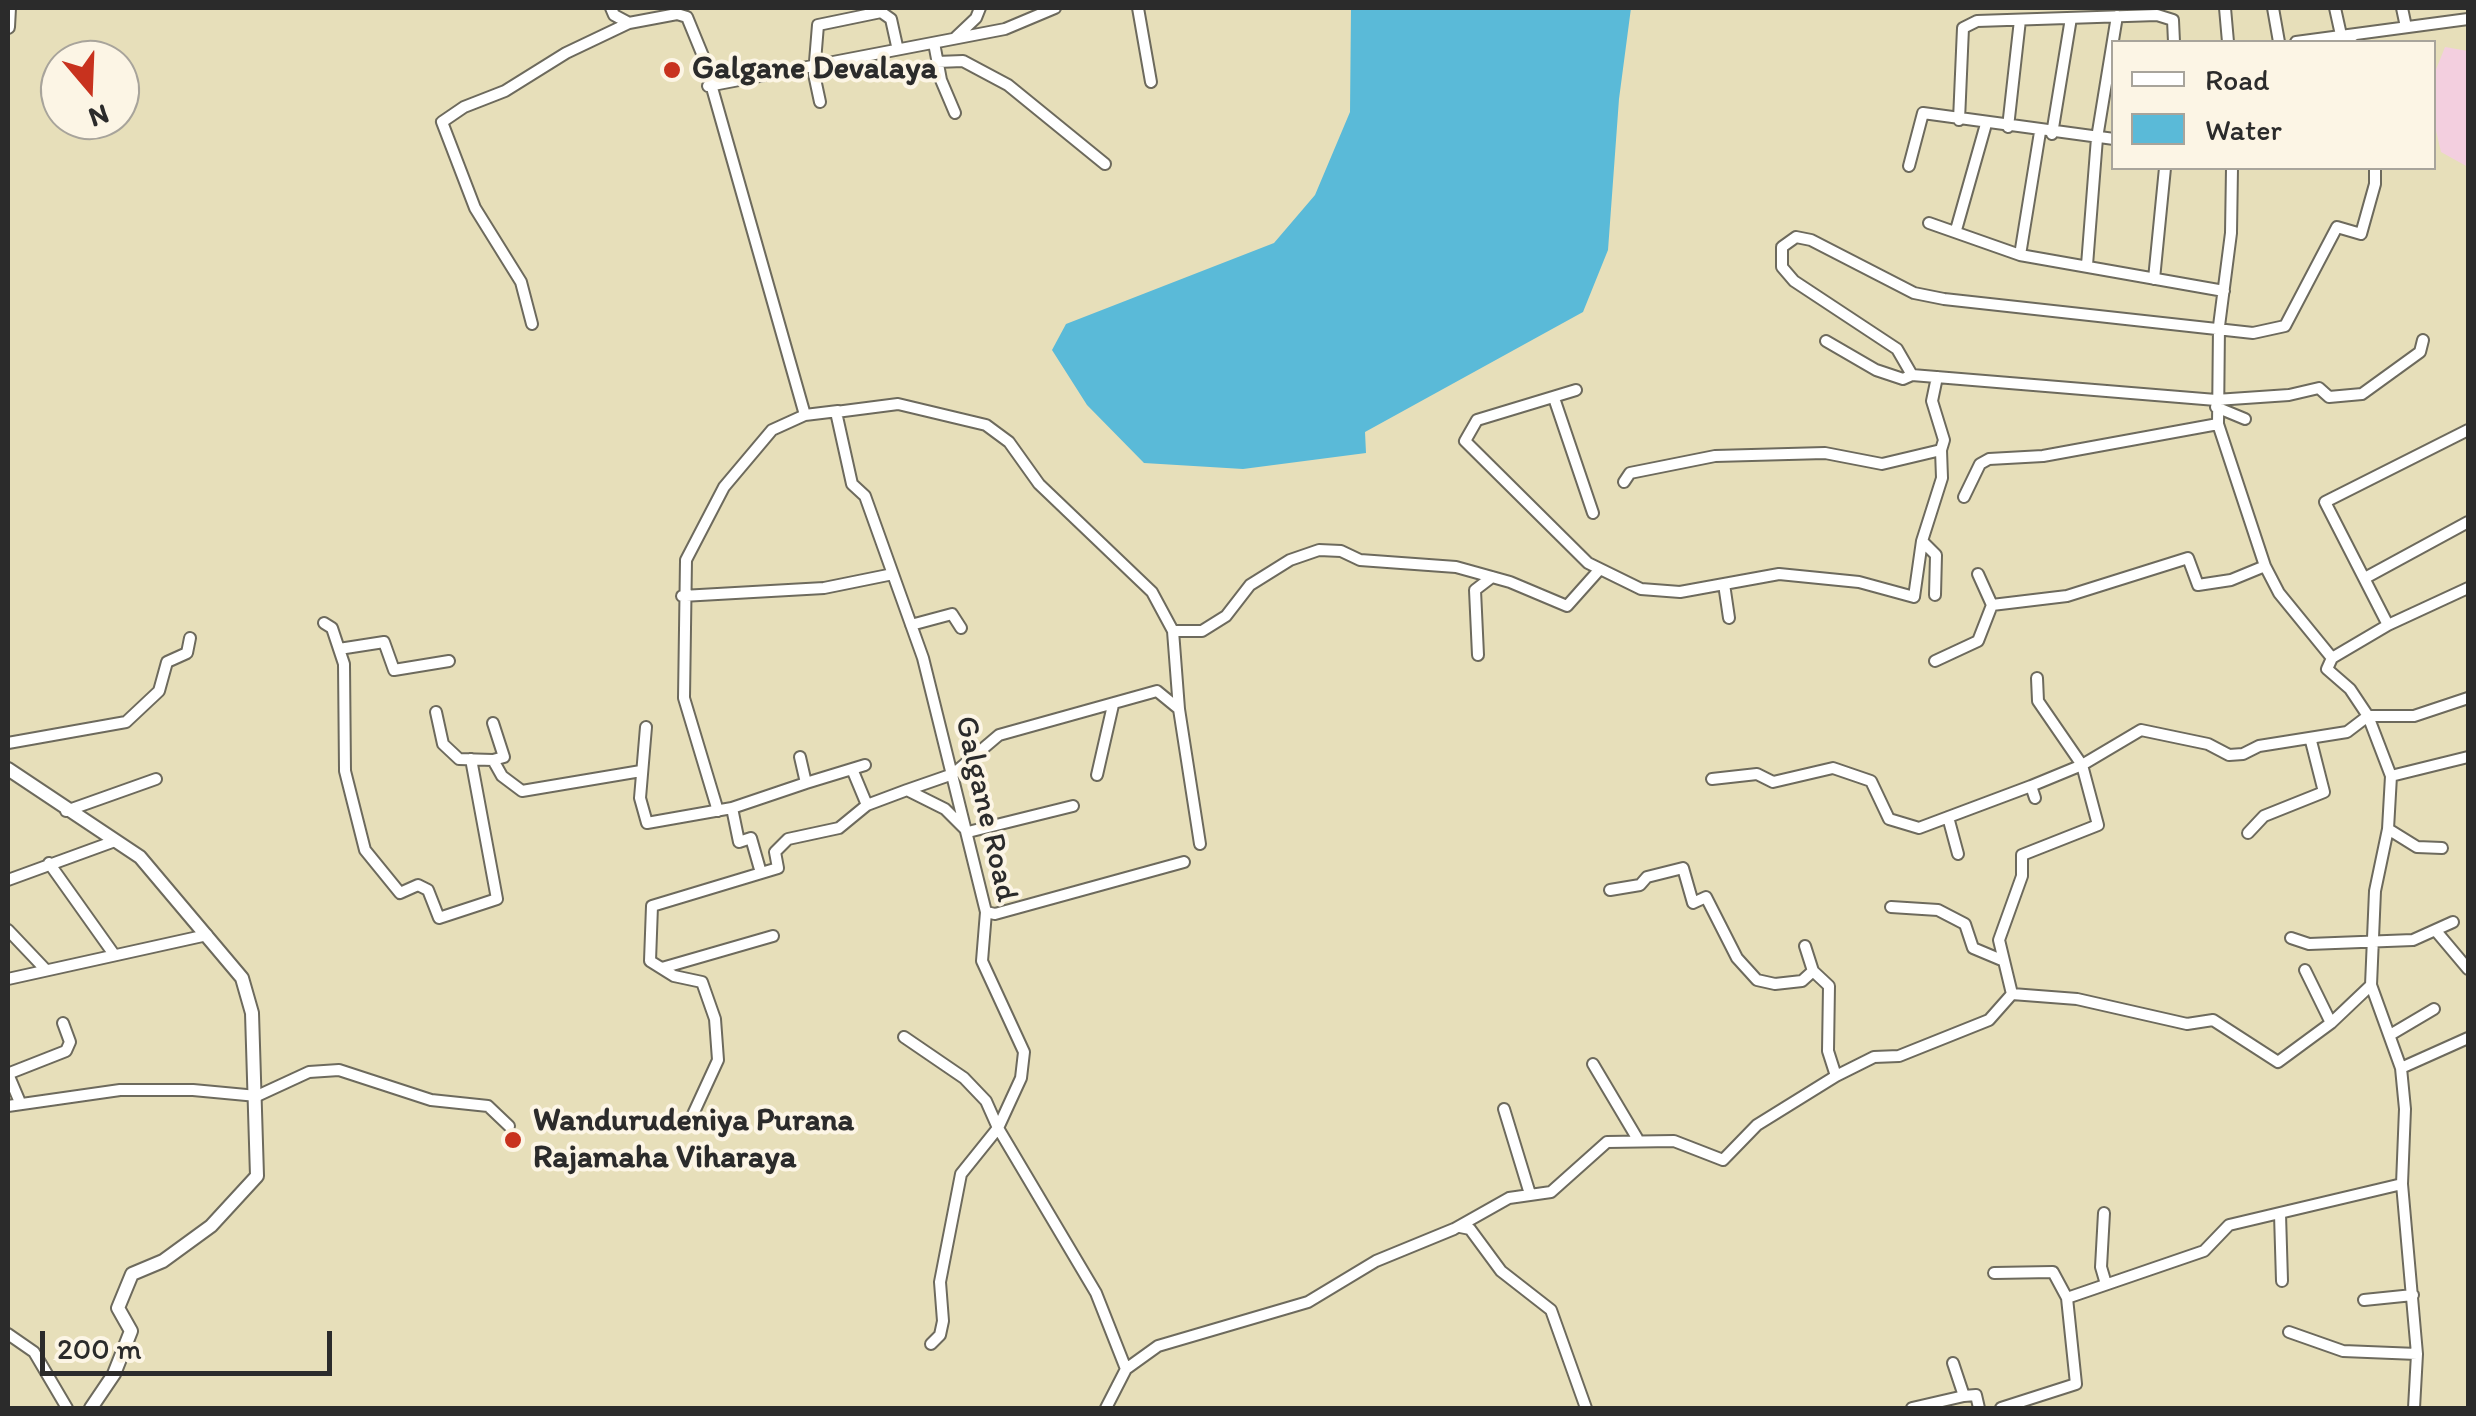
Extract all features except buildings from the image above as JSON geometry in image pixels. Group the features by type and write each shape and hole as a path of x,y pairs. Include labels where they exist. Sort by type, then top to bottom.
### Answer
{"street":[{"path":"8,27 9,8"},
{"path":"611,8 614,15 629,23"},
{"path":"955,38 976,18 980,8"},
{"path":"708,86 896,46 1005,29 1055,8"},
{"path":"1138,8 1150,82"},
{"path":"2225,8 2228,40"},
{"path":"2273,8 2279,40"},
{"path":"2335,8 2340,35 2349,40"},
{"path":"2402,8 2406,28"},
{"path":"820,102 815,34 824,22 880,12 891,19 896,46"},
{"path":"532,324 521,282 475,208 442,122 464,106 505,91 566,53 629,23 677,14 687,17 703,56 708,86 805,416"},
{"path":"1959,120 1964,28 1977,22 2157,15 2172,20 2174,40"},
{"path":"2113,40 2117,16"},
{"path":"2020,255 2071,18"},
{"path":"2309,40 2468,19"},
{"path":"2008,127 2020,20"},
{"path":"934,43 956,113"},
{"path":"2087,265 2097,138 2111,53"},
{"path":"937,62 963,62 1008,84 1105,164"},
{"path":"1909,166 1922,113 2046,133 2111,139"},
{"path":"1956,230 1986,124"},
{"path":"2154,279 2165,170"},
{"path":"2232,170 2219,326 2218,424 2265,566 2279,592 2332,658"},
{"path":"1912,375 1898,349 1794,281 1782,267 1782,247 1796,237 1811,240 1914,293 1929,296 2219,326 2252,333 2285,326 2337,227 2360,234 2375,184 2375,170"},
{"path":"1929,223 2020,255 2224,291"},
{"path":"1826,340 1876,370 1902,379 1912,375 2216,403 2319,388 2330,397 2362,394 2420,352 2422,340"},
{"path":"1576,390 1477,420 1465,441 1588,562 1641,589 1680,592 1779,574 1824,576 1914,597 1922,541 1942,478 1940,450 1944,440 1932,401 1937,377"},
{"path":"1554,398 1593,513"},
{"path":"2216,403 2245,419"},
{"path":"718,810 684,698 687,670 682,596 686,560 724,487 772,430 805,416 898,404 986,425 1009,442 1039,484 1152,592 1173,631 1179,709 1200,844"},
{"path":"836,412 902,404 961,418"},
{"name":"Galgane Road","path":"836,412 852,484 865,496 911,625 953,774 986,912 982,961 1024,1052 1021,1078 998,1128 961,1174 940,1282 943,1321 940,1334 931,1344"},
{"path":"1964,497 1980,464 1988,459 2042,456 2218,424"},
{"path":"2388,625 2325,502 2468,430"},
{"path":"1624,482 1630,472 1715,456 1826,453 1882,464 1940,450"},
{"path":"2365,578 2468,522"},
{"path":"1922,541 1936,555 1935,594"},
{"path":"1173,631 1202,631 1226,616 1250,585 1290,560 1319,550 1341,551 1360,560 1456,567 1567,606 1600,568"},
{"path":"1992,605 2067,596 2188,558 2198,585 2231,580 2265,566"},
{"path":"682,596 824,588 892,574"},
{"path":"1935,660 1978,641 1992,605 1978,574"},
{"path":"1478,655 1475,590 1492,577"},
{"path":"1724,584 1729,618"},
{"path":"2414,1408 2417,1354 2402,1184 2405,1110 2401,1068 2371,985 2370,944 2375,891 2388,829 2390,776 2368,716 2350,689 2327,669 2332,658 2388,625 2468,588"},
{"path":"911,625 952,614 961,628"},
{"path":"324,623 332,628 344,664 345,772 365,850 400,892 418,884 428,890 439,918 497,899 471,760"},
{"path":"8,744 126,722 158,691 168,662 187,653 190,638"},
{"path":"339,650 384,642 394,670 449,661"},
{"path":"2012,994 1999,940 2022,876 2022,855 2098,824 2082,765 2038,701 2038,678"},
{"path":"688,1124 718,1060 715,1019 702,982 650,962 652,906 778,868 775,852 788,839 838,828 866,805 953,774 999,735 1157,691 1179,709"},
{"path":"1712,779 1757,774 1773,782 1833,768 1871,781 1889,820 1919,828 2033,792 2141,730 2208,744 2229,755 2347,732 2368,716 2414,716 2468,698"},
{"path":"1097,775 1113,705"},
{"path":"436,712 443,744 459,759 493,760 504,756 493,723"},
{"path":"646,727 640,798 647,824 732,808 865,765"},
{"path":"2248,833 2264,816 2324,792 2312,740"},
{"path":"800,756 806,782"},
{"path":"2390,776 2468,756"},
{"path":"493,760 502,776 522,791 641,771"},
{"path":"8,769 140,858 242,978 252,1014 256,1176 211,1226 162,1261 132,1274 118,1308 131,1332 114,1374 91,1408"},
{"path":"852,770 866,805"},
{"path":"65,811 156,780"},
{"path":"907,790 945,809 968,832 1073,806"},
{"path":"732,808 738,842 751,838 761,873"},
{"path":"1948,817 1958,854"},
{"path":"2388,829 2417,848 2442,848"},
{"path":"8,880 115,841"},
{"path":"986,912 995,914 1184,862"},
{"path":"50,863 113,954"},
{"path":"1610,890 1640,885 1646,877 1683,868 1693,903 1706,897 1737,958 1757,980 1775,984 1802,981 1813,971"},
{"path":"1891,907 1938,910 1964,924 1973,948 2004,961"},
{"path":"2291,938 2309,944 2413,940 2453,922"},
{"path":"8,930 46,970"},
{"path":"2436,930 2468,969"},
{"path":"8,978 207,935"},
{"path":"662,968 773,936"},
{"path":"1805,946 1813,971 1830,986 1828,1050 1836,1076"},
{"path":"2306,970 2331,1023"},
{"path":"2012,994 2077,999 2186,1024 2214,1020 2278,1062 2331,1023 2371,985"},
{"path":"1106,1408 1126,1369 1182,1336 1308,1302 1376,1261 1454,1229 1509,1198 1551,1192 1608,1142 1637,1138 1674,1141 1723,1160 1757,1125 1836,1076 1874,1057 1899,1056 1988,1020 2012,994"},
{"path":"2390,1035 2434,1009"},
{"path":"20,1100 8,1074 66,1051 70,1042 63,1023"},
{"path":"904,1038 964,1078 986,1101 998,1128 1096,1292 1126,1369"},
{"path":"2401,1068 2468,1038"},
{"path":"1593,1064 1637,1138"},
{"path":"8,1106 20,1100 33,1104 120,1090 194,1090 257,1096 309,1072 339,1070 432,1100 488,1106 508,1126"},
{"path":"1504,1109 1530,1194"},
{"path":"2067,1298 2204,1251 2229,1224 2402,1184"},
{"path":"2104,1214 2102,1267 2106,1284"},
{"path":"2280,1214 2282,1281"},
{"path":"1454,1229 1470,1229 1501,1271 1551,1310 1586,1408"},
{"path":"1994,1274 2053,1272 2067,1298 2076,1384 2001,1408"},
{"path":"2364,1300 2414,1294"},
{"path":"2289,1332 2343,1352 2417,1354"},
{"path":"8,1334 34,1352 67,1408"},
{"path":"1953,1363 1964,1396"},
{"path":"1912,1408 1976,1395 1979,1408"}],"shaded area":[{"path":"2445,47 2468,51 2468,167 2441,152 2436,131 2436,70"}],"water":[{"path":"1351,8 1631,8 1619,99 1608,250 1583,312 1365,432 1366,453 1243,469 1144,463 1087,405 1052,350 1066,324 1274,243 1315,195 1350,112"}],"place":[{"name":"Galgane Devalaya","path":"672,70"},
{"name":"Wandurudeniya Purana Rajamaha Viharaya","path":"513,1140"}]}
